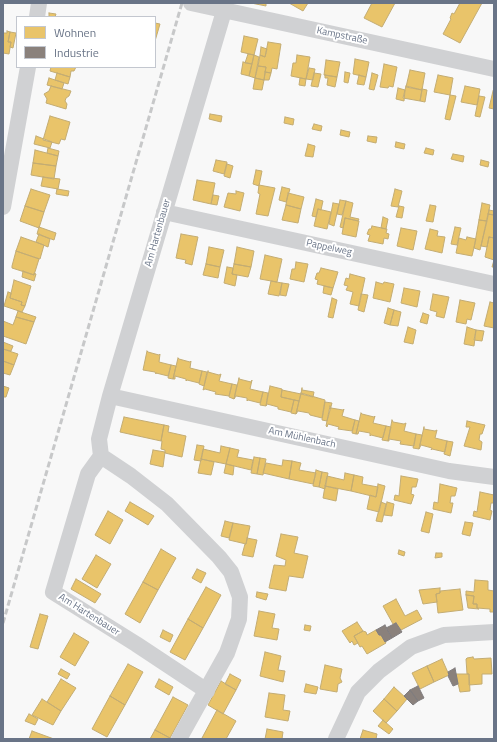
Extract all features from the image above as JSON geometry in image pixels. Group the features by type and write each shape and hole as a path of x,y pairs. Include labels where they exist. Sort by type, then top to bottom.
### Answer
{"street":[{"path":"36,16 39,3"},
{"name":"Kampstraße","path":"191,3 494,69"},
{"name":"Am Hartenbauer","path":"207,691 53,592 88,474 101,456 99,439 110,396 224,11"},
{"path":"3,207 28,68"},
{"name":"Pappelweg","path":"164,212 494,284"},
{"name":"Am Mühlenbach","path":"110,396 449,471 494,477"},
{"path":"101,456 131,476 167,504 219,557 231,572 240,597 239,619 227,652 207,691 179,739"},
{"path":"336,739 358,692 379,671 411,647 444,636 494,632"}],"building: Wohnen":[{"path":"251,3 266,3 266,6"},
{"path":"289,3 308,3 303,11"},
{"path":"372,3 395,3 382,27 364,18"},
{"path":"460,3 482,3 460,43 443,34 451,19 452,13 454,14"},
{"path":"49,13 56,14 55,16 49,16"},
{"path":"156,23 160,24 156,38"},
{"path":"7,31 10,32 8,42 11,42 9,54 3,53 3,33 7,33"},
{"path":"10,32 16,33 13,48 10,47 11,42 8,42"},
{"path":"244,36 258,39 254,55 241,52"},
{"path":"268,42 281,44 277,69 272,68 271,73 265,72 266,67 258,66 260,55 265,57"},
{"path":"261,47 267,49 265,57 260,55"},
{"path":"248,54 254,55 252,64 245,63"},
{"path":"254,55 259,57 255,78 249,76"},
{"path":"297,55 310,57 306,79 291,76 293,63 296,63"},
{"path":"355,59 369,62 366,77 353,74"},
{"path":"326,60 340,62 337,77 324,75"},
{"path":"243,62 252,64 249,76 241,74"},
{"path":"384,64 397,67 393,87 380,87"},
{"path":"258,66 266,67 264,80 255,78"},
{"path":"51,68 76,68 74,71 71,71 70,77 50,71"},
{"path":"309,68 315,69 313,80 306,79"},
{"path":"410,70 425,73 422,90 406,87"},
{"path":"265,72 271,73 269,80 264,80"},
{"path":"345,72 350,73 348,83 344,82"},
{"path":"57,73 70,77 68,84 55,80"},
{"path":"314,73 321,74 318,87 311,86"},
{"path":"372,73 378,75 374,90 369,89"},
{"path":"325,75 337,77 335,87 327,85 328,78 325,78"},
{"path":"359,75 366,77 364,85 357,84"},
{"path":"438,75 453,78 450,95 434,92"},
{"path":"49,78 64,83 62,89 47,85"},
{"path":"255,78 264,80 262,90 253,89"},
{"path":"300,78 306,79 305,86 299,85"},
{"path":"51,86 71,91 65,101 67,104 66,109 46,103 47,99 44,94 49,91"},
{"path":"406,86 422,90 420,101 403,98"},
{"path":"465,86 480,89 477,105 461,102"},
{"path":"398,88 405,90 404,101 396,99"},
{"path":"422,89 427,90 425,102 420,101"},
{"path":"493,91 494,92 494,109 489,108"},
{"path":"450,95 456,96 450,120 445,119"},
{"path":"479,96 485,97 480,117 475,116"},
{"path":"210,114 222,116 221,122 209,119"},
{"path":"50,116 70,122 65,140 61,139 59,144 43,140"},
{"path":"285,117 294,119 293,125 284,123"},
{"path":"314,124 322,126 321,131 312,129"},
{"path":"341,130 350,132 349,137 340,135"},
{"path":"36,136 52,142 50,148 34,144"},
{"path":"368,136 377,137 376,143 367,141"},
{"path":"396,142 405,144 404,149 395,147"},
{"path":"308,144 315,146 313,157 305,156"},
{"path":"48,148 59,151 58,156 47,153"},
{"path":"426,148 434,150 433,155 424,153"},
{"path":"35,150 58,156 56,166 33,163"},
{"path":"453,154 464,156 463,162 451,159"},
{"path":"216,160 227,162 224,174 213,171"},
{"path":"481,160 489,162 488,167 480,165"},
{"path":"33,163 56,166 54,179 31,175"},
{"path":"227,164 233,166 230,178 224,176"},
{"path":"256,170 262,171 259,186 253,184"},
{"path":"43,177 60,179 58,189 41,186"},
{"path":"197,180 215,183 211,204 193,200"},
{"path":"259,185 275,188 268,216 256,214 260,194 258,193"},
{"path":"282,187 290,189 286,202 279,200"},
{"path":"31,189 50,195 44,212 25,206"},
{"path":"57,189 69,191 68,196 56,194"},
{"path":"395,189 402,191 398,207 391,206"},
{"path":"236,191 244,193 240,211 224,207 228,193 236,194"},
{"path":"288,193 304,197 301,209 286,205"},
{"path":"213,195 219,196 217,205 211,204"},
{"path":"316,199 323,201 321,210 318,209 316,217 312,216"},
{"path":"340,200 346,201 342,215 337,214"},
{"path":"346,201 353,203 350,217 359,219 358,221 345,218 343,228 340,227"},
{"path":"333,203 339,204 334,226 329,224"},
{"path":"482,203 490,205 487,221 479,220"},
{"path":"286,205 301,209 298,223 282,220"},
{"path":"430,205 436,206 433,222 426,221"},
{"path":"25,206 44,212 39,228 20,221"},
{"path":"399,206 404,207 402,218 396,217"},
{"path":"318,209 331,212 327,229 314,226"},
{"path":"489,210 494,211 494,215 488,214"},
{"path":"488,214 494,215 494,238 489,237 487,247 481,246"},
{"path":"383,217 388,219 386,229 381,228"},
{"path":"345,218 359,221 356,237 342,234"},
{"path":"479,220 487,221 480,250 474,248"},
{"path":"372,226 387,229 386,233 389,234 388,239 384,238 383,244 368,241 370,235 367,234"},
{"path":"39,227 56,233 54,240 37,234"},
{"path":"455,227 461,228 457,245 451,244"},
{"path":"401,228 417,231 413,250 397,246"},
{"path":"430,229 438,231 437,236 445,237 442,253 425,249"},
{"path":"39,234 50,239 48,247 36,242"},
{"path":"181,234 198,237 192,265 185,263 186,260 176,258"},
{"path":"21,237 44,245 40,259 16,251"},
{"path":"467,237 476,239 472,256 456,253 459,238 466,240"},
{"path":"489,237 494,238 494,260 485,257"},
{"path":"209,247 224,250 220,267 206,264"},
{"path":"237,247 254,251 251,267 234,264"},
{"path":"16,251 39,259 34,275 12,268"},
{"path":"265,255 282,259 277,282 260,279"},
{"path":"296,262 308,264 304,282 290,279 292,269 295,269"},
{"path":"206,264 220,267 218,278 203,275"},
{"path":"234,264 251,267 248,277 232,274"},
{"path":"227,267 233,268 232,274 237,275 235,286 224,283"},
{"path":"321,268 338,272 333,288 317,284 318,280 315,279"},
{"path":"23,271 34,275 34,273 36,274 34,281 22,277"},
{"path":"350,274 365,278 359,306 350,304 353,292 346,290 348,286 344,285 346,278 349,279"},
{"path":"14,280 31,286 25,306 21,305 22,302 10,298"},
{"path":"271,281 282,283 279,296 268,294"},
{"path":"376,282 383,284 384,282 394,284 390,302 373,298"},
{"path":"282,283 289,284 286,296 280,295"},
{"path":"324,286 333,288 331,295 323,293"},
{"path":"404,288 420,291 417,307 401,303"},
{"path":"8,292 11,293 10,298 22,302 21,305 25,306 22,312 4,306"},
{"path":"361,294 368,295 364,312 358,310"},
{"path":"433,294 449,297 444,318 436,316 437,312 430,310"},
{"path":"332,298 337,300 333,318 328,317"},
{"path":"460,300 475,303 471,320 467,319 466,324 456,322"},
{"path":"490,302 494,303 494,328 484,326"},
{"path":"388,308 394,310 390,325 384,323"},
{"path":"394,310 401,312 398,326 390,325"},
{"path":"18,311 36,317 34,322 16,317"},
{"path":"423,313 429,315 427,324 420,322"},
{"path":"16,317 34,322 26,344 3,336 3,321 13,325"},
{"path":"408,327 416,330 413,344 404,342"},
{"path":"467,327 476,330 474,346 464,344"},
{"path":"476,330 484,331 482,341 474,340"},
{"path":"3,342 13,346 11,351 3,349"},
{"path":"3,349 18,354 14,365 3,361"},
{"path":"147,351 160,354 159,362 171,365 168,376 143,370"},
{"path":"178,358 191,361 190,368 202,371 199,383 186,381 186,379 175,376 175,379 173,379"},
{"path":"3,361 14,365 10,375 3,373"},
{"path":"171,365 176,366 173,379 168,378"},
{"path":"202,371 207,372 204,386 199,384"},
{"path":"208,371 219,375 221,374 219,381 232,384 229,396 215,394 216,392 205,389 203,390"},
{"path":"239,378 251,382 252,380 250,389 263,392 260,403 247,401 247,398 236,396 234,399"},
{"path":"232,384 237,385 234,399 229,397"},
{"path":"3,386 9,388 6,397 3,397"},
{"path":"270,386 282,389 281,397 294,400 291,412 278,409 278,407 267,404 266,406"},
{"path":"302,388 302,390 314,392 313,397 301,394"},
{"path":"282,390 301,394 299,401 281,397"},
{"path":"263,392 268,393 266,406 260,405"},
{"path":"301,393 325,400 322,418 298,411 296,414"},
{"path":"294,400 299,401 296,414 291,413"},
{"path":"325,402 332,403 327,421 322,420"},
{"path":"330,406 331,408 344,409 342,416 355,420 352,431 338,429 339,427 328,424 327,427 326,426"},
{"path":"361,413 375,416 373,423 386,426 383,438 370,436 370,433 359,431 358,434 356,434"},
{"path":"124,417 164,425 161,441 120,432"},
{"path":"355,420 359,421 356,434 352,433"},
{"path":"392,420 393,422 406,423 404,431 416,434 414,446 400,444 401,441 389,439 388,441"},
{"path":"467,421 485,425 482,434 480,434 479,440 482,442 481,450 464,446 470,427 466,427"},
{"path":"164,425 169,426 168,432 186,436 182,457 165,453 165,450 161,449"},
{"path":"386,426 391,427 388,441 382,440"},
{"path":"424,427 424,429 437,430 435,438 447,441 445,452 431,450 432,448 421,445 419,449"},
{"path":"416,434 422,435 419,449 413,448"},
{"path":"447,441 453,442 450,456 444,454"},
{"path":"197,445 204,446 201,461 194,460"},
{"path":"221,446 230,448 226,464 201,459 203,449 220,453"},
{"path":"230,448 239,450 237,457 253,460 251,470 226,464"},
{"path":"153,450 165,452 163,467 150,464"},
{"path":"254,457 260,458 257,474 251,473"},
{"path":"260,458 266,459 263,475 257,474"},
{"path":"201,459 214,462 211,475 198,473"},
{"path":"283,460 292,461 289,479 263,473 266,463 282,466"},
{"path":"292,461 301,463 299,470 316,473 313,484 289,479"},
{"path":"226,464 234,466 233,475 224,473"},
{"path":"316,470 322,472 319,487 313,486"},
{"path":"322,472 328,473 325,489 319,487"},
{"path":"345,473 354,475 351,491 325,486 327,476 344,480"},
{"path":"354,475 363,477 362,484 378,487 376,497 351,491"},
{"path":"401,476 418,479 416,487 412,487 411,494 414,495 411,504 394,500 395,495 399,496"},
{"path":"378,484 385,486 379,512 367,509 370,495 376,497"},
{"path":"440,484 457,488 455,496 451,496 450,503 453,503 451,513 433,509 434,502 438,503"},
{"path":"325,486 338,489 336,501 323,498"},
{"path":"480,492 494,495 494,503 491,503 490,510 492,511 490,520 473,516 474,511 477,512"},
{"path":"130,502 154,516 148,525 125,511"},
{"path":"381,502 386,504 382,522 376,521"},
{"path":"387,502 394,504 392,516 384,515"},
{"path":"108,511 123,520 110,544 95,535"},
{"path":"426,512 433,514 429,533 421,531"},
{"path":"225,521 233,523 229,538 221,536"},
{"path":"465,522 473,523 470,536 462,534"},
{"path":"233,523 250,526 246,544 229,540"},
{"path":"281,534 298,537 294,553 308,556 303,578 289,576 286,591 269,588 274,565 285,566 286,560 276,556"},
{"path":"247,538 257,540 253,557 242,555"},
{"path":"161,549 176,558 158,590 143,582"},
{"path":"399,550 405,552 404,556 398,554"},
{"path":"436,553 442,553 442,557 435,558"},
{"path":"96,555 111,564 97,588 82,579"},
{"path":"197,569 206,573 201,583 192,578"},
{"path":"76,579 101,594 95,603 71,589"},
{"path":"475,580 488,581 488,590 494,591 494,612 490,612 490,609 477,608 477,604 473,604 474,596 466,595 466,591 474,592"},
{"path":"143,582 158,590 140,623 125,614"},
{"path":"206,587 221,595 203,628 188,619"},
{"path":"440,588 440,593 436,594 437,602 423,604 419,590"},
{"path":"460,589 463,610 438,613 436,594 440,593 440,591"},
{"path":"257,592 268,594 266,600 256,597"},
{"path":"466,595 474,596 473,604 477,604 477,608 479,609 468,608"},
{"path":"396,599 405,616 417,610 422,619 401,630 396,623 393,624 383,606"},
{"path":"259,611 275,614 272,628 279,629 277,640 254,636"},
{"path":"40,614 48,616 38,649 30,647"},
{"path":"188,619 203,628 185,660 170,652"},
{"path":"357,622 363,631 354,636 358,643 354,645 352,641 350,643 342,631"},
{"path":"305,625 311,626 310,631 304,630"},
{"path":"163,630 173,635 170,642 160,637"},
{"path":"376,630 386,643 367,654 362,646 360,647 354,636 363,631 366,632 367,635"},
{"path":"74,633 89,642 75,666 60,657"},
{"path":"265,652 281,656 278,670 285,671 283,682 260,676"},
{"path":"473,657 474,659 491,658 492,674 482,674 482,684 469,685 469,674 467,674 466,659"},
{"path":"442,659 449,675 434,682 427,666"},
{"path":"128,664 143,672 125,705 110,696"},
{"path":"325,665 342,669 340,678 342,682 338,684 337,692 320,689"},
{"path":"427,666 434,682 420,689 412,673"},
{"path":"61,669 70,674 67,679 58,674"},
{"path":"230,674 241,680 236,690 225,684"},
{"path":"456,674 469,674 470,691 460,692"},
{"path":"61,679 76,688 61,711 47,702"},
{"path":"159,679 173,687 169,695 155,687"},
{"path":"221,681 236,690 223,714 208,705"},
{"path":"306,684 318,687 316,694 304,692"},
{"path":"394,687 407,699 397,711 384,699"},
{"path":"269,693 285,695 283,710 290,711 288,721 265,717"},
{"path":"110,696 125,705 107,737 92,729"},
{"path":"173,697 188,705 170,738 155,730"},
{"path":"42,699 61,711 53,725 32,715"},
{"path":"384,699 397,711 386,723 373,711"},
{"path":"217,710 236,721 226,739 204,739 202,738"},
{"path":"29,714 38,719 35,725 25,721"},
{"path":"383,720 393,729 389,734 378,726"},
{"path":"267,729 283,732 282,739 265,739"},
{"path":"155,730 170,738 150,739"},
{"path":"363,730 377,734 376,739 360,739"},
{"path":"32,731 54,739 29,739"}],"building: Industrie":[{"path":"396,623 402,632 392,638 386,628"},
{"path":"385,625 392,638 385,642 376,630"},
{"path":"455,668 458,684 453,686 448,676 448,672"},
{"path":"418,686 424,698 418,701 410,690"},
{"path":"410,690 418,701 413,705 404,696"}],"railway":[{"path":"3,623 182,3"}]}
